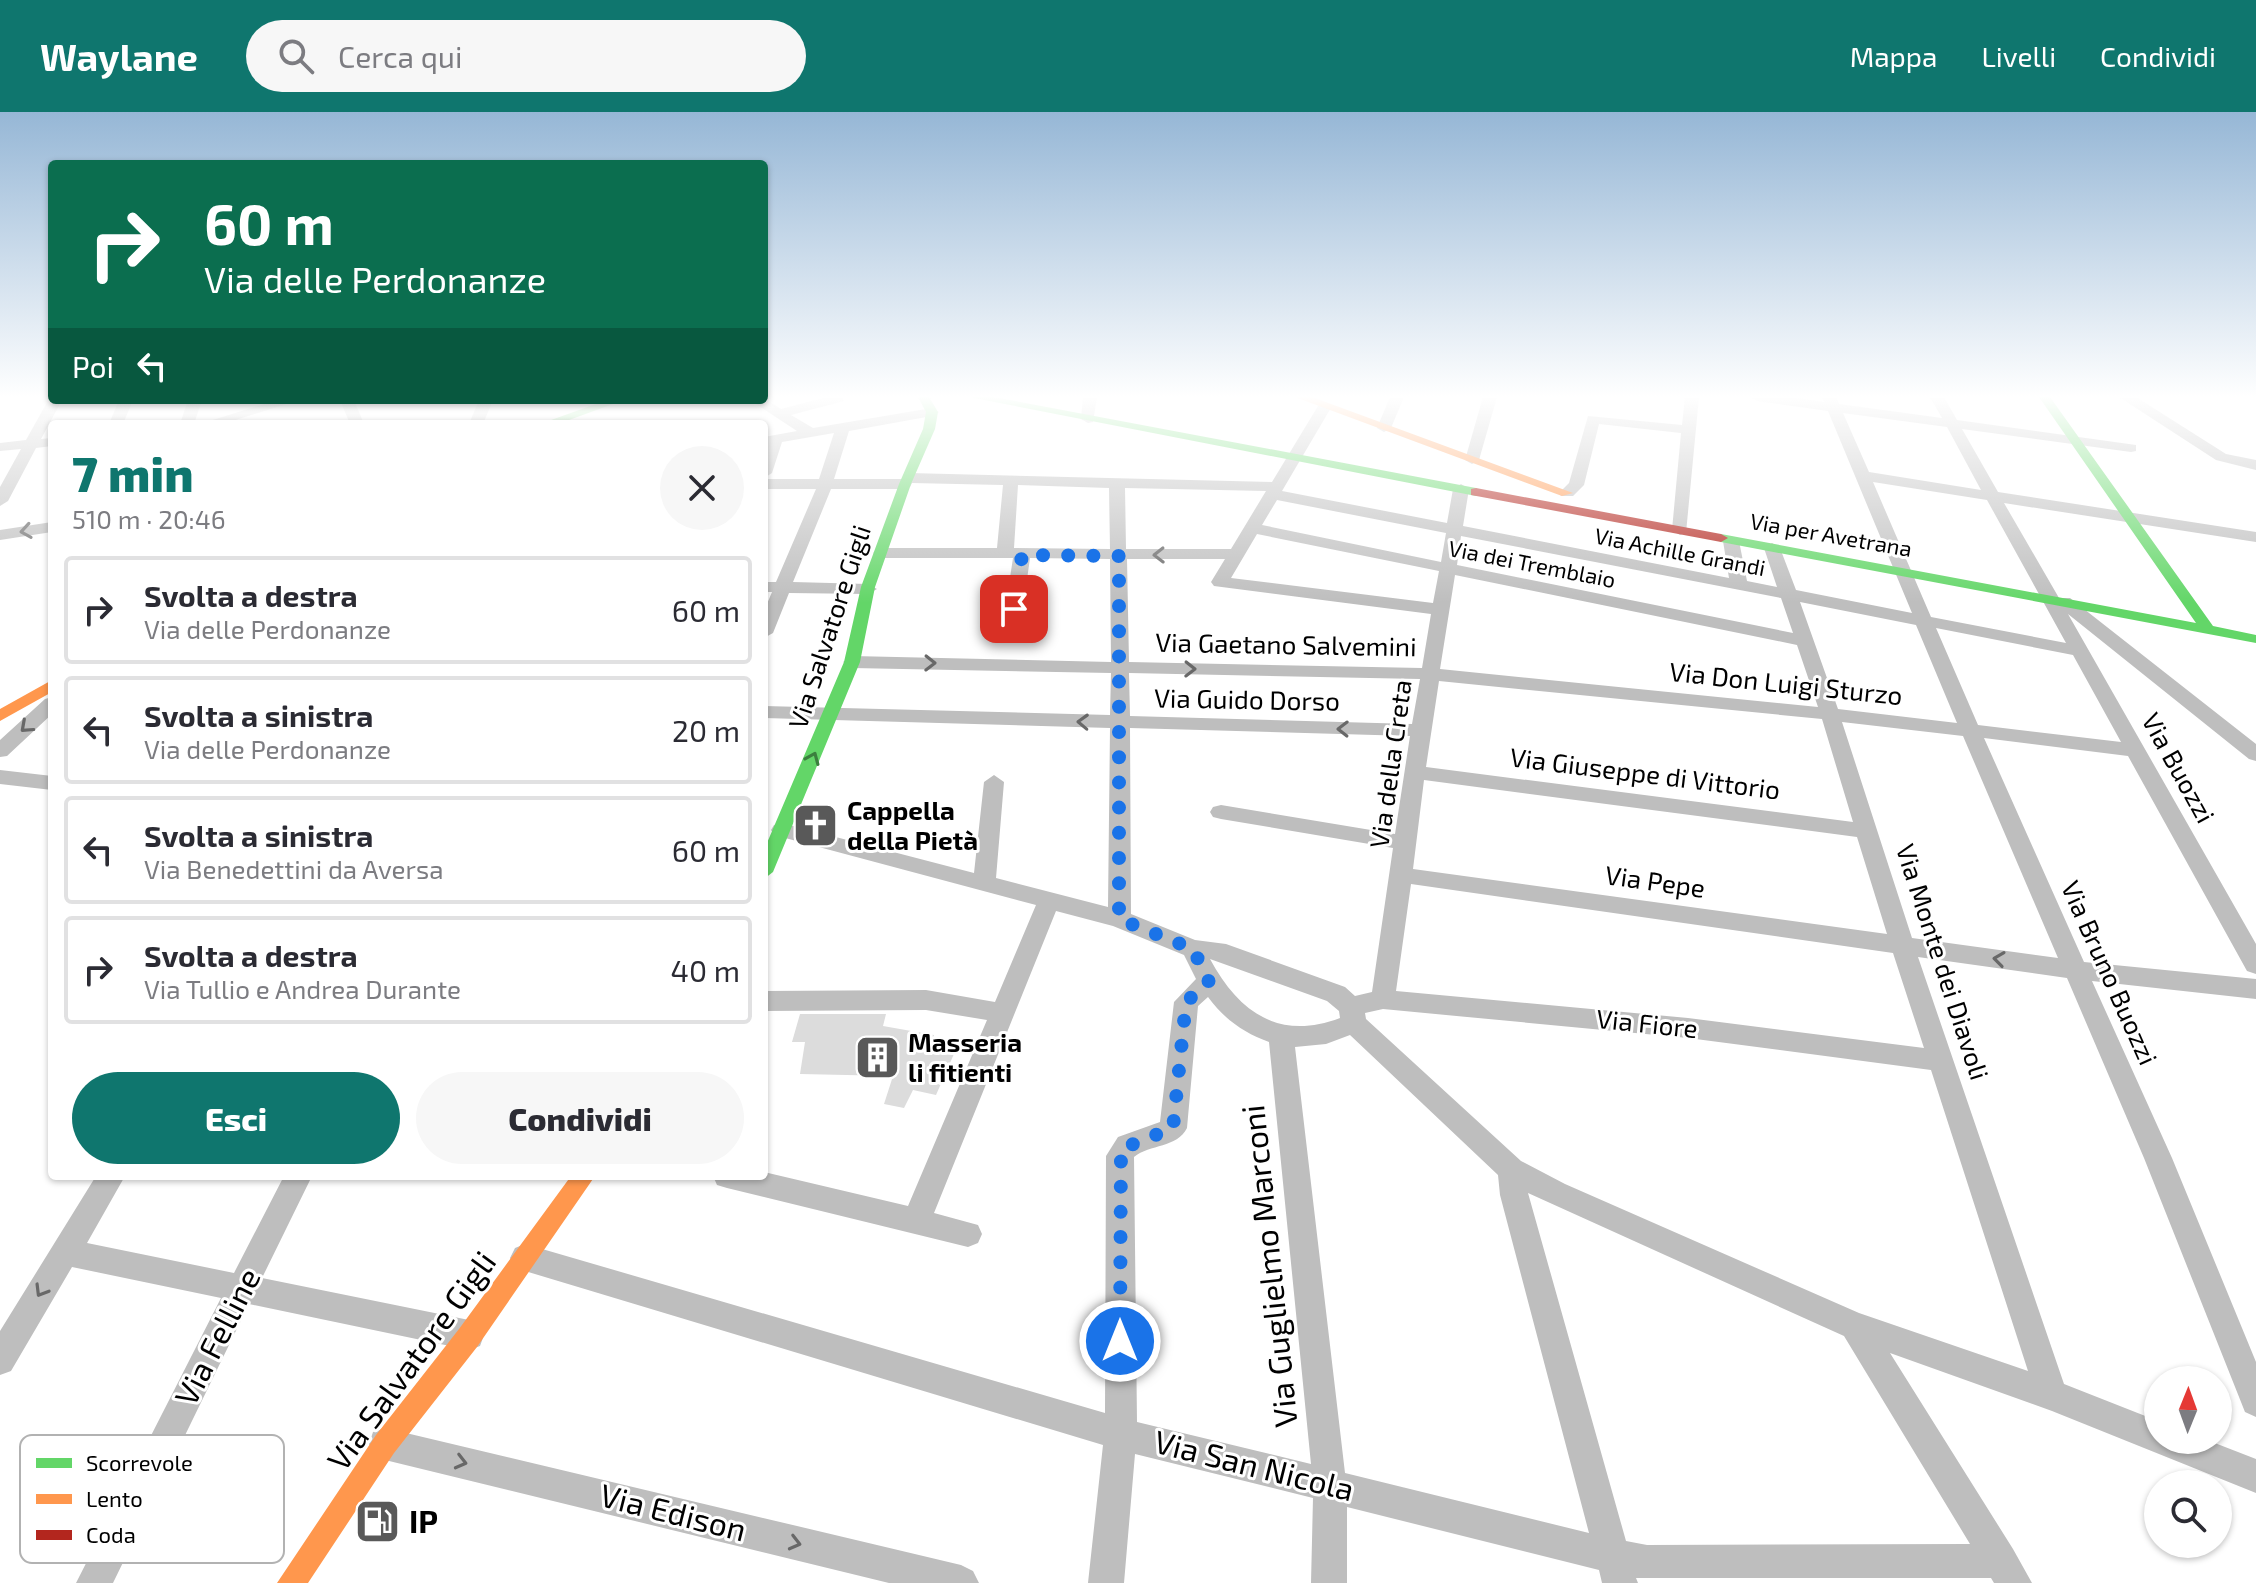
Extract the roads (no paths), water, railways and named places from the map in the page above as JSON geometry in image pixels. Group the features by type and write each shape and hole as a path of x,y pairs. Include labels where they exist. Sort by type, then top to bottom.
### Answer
{"street":[{"path":"0,501 20,466"},
{"path":"768,623 831,466"},
{"name":"Via Salvatore Gigli","path":"768,863 852,662 868,589 913,466"},
{"path":"1288,466 1220,582 1443,610"},
{"name":"Via per Avetrana","path":"1338,466 1461,489 1561,500 1585,513 2256,639"},
{"path":"1485,466 1561,500 1576,485 1581,466"},
{"path":"1680,530 1686,466"},
{"name":"Via Bruno Buozzi","path":"1858,466 2158,1158 2256,1401"},
{"name":"Via Buozzi","path":"1975,466 2057,601 2080,651 2256,965"},
{"path":"2091,466 2208,630"},
{"path":"1862,476 2256,537"},
{"path":"1010,637 1014,554 1011,481"},
{"name":"Via Achille Grandi","path":"768,484 1011,481 1273,491 1455,530 2080,651"},
{"path":"1117,483 1119,919"},
{"name":"Via della Creta","path":"1383,999 1421,730 1461,489"},
{"path":"0,535 48,528"},
{"name":"Via dei Tremblaio","path":"1252,528 1804,641"},
{"path":"1731,541 1739,586"},
{"name":"Via Monte dei Diavoli","path":"1772,548 1830,714 1902,945 2052,1395"},
{"path":"881,553 1237,554"},
{"path":"768,587 868,589"},
{"path":"2057,601 2256,754"},
{"name":"Via Gaetano Salvemini","path":"852,662 1430,674"},
{"name":"Via Don Luigi Sturzo","path":"1430,674 1830,714 2136,750"},
{"path":"0,716 48,693"},
{"path":"0,751 48,695"},
{"name":"Via Guido Dorso","path":"768,712 1421,730"},
{"name":"Via Giuseppe di Vittorio","path":"1416,772 1867,831"},
{"path":"0,777 48,783"},
{"path":"984,883 994,782"},
{"path":"1221,812 1406,843"},
{"path":"782,830 1119,919 1193,949 1218,950 1336,994 1352,1015 1511,1170 1555,1193 1855,1326 2052,1395 2144,1431"},
{"name":"Via Pepe","path":"1401,875 2076,970 2256,989"},
{"path":"916,1221 1049,901"},
{"path":"1193,949 1209,982 1231,1008 1261,1032 1281,1037"},
{"path":"1106,1583 1121,1434 1121,1149 1173,1128 1186,1002 1209,982"},
{"name":"Via Fiore","path":"1281,1037 1326,1034 1352,1015 1383,999 1688,1028 1942,1061"},
{"path":"768,1001 926,1000 1002,1013"},
{"name":"Via Guglielmo Marconi","path":"1281,1037 1330,1484 1329,1583"},
{"path":"1511,1170 1514,1195 1616,1570"},
{"path":"0,1360 109,1180"},
{"name":"Via Felline","path":"169,1435 296,1180"},
{"name":"Via Salvatore Gigli","path":"291,1583 385,1444 469,1335 581,1180"},
{"path":"744,1180 968,1234"},
{"path":"65,1252 469,1335"},
{"name":"Via San Nicola","path":"525,1258 1121,1434 1330,1484 1616,1570 1647,1562 2008,1572"},
{"path":"1855,1326 2008,1572"},
{"name":"Via Edison","path":"385,1444 961,1583"},
{"path":"2200,1454 2256,1476"},
{"name":"Via Felline","path":"94,1583 104,1563"}],"place":[{"name":"Cappella della Pietà","path":"816,826"},
{"name":"Masseria li fitienti","path":"877,1058"},
{"name":"IP","path":"378,1522"}]}
